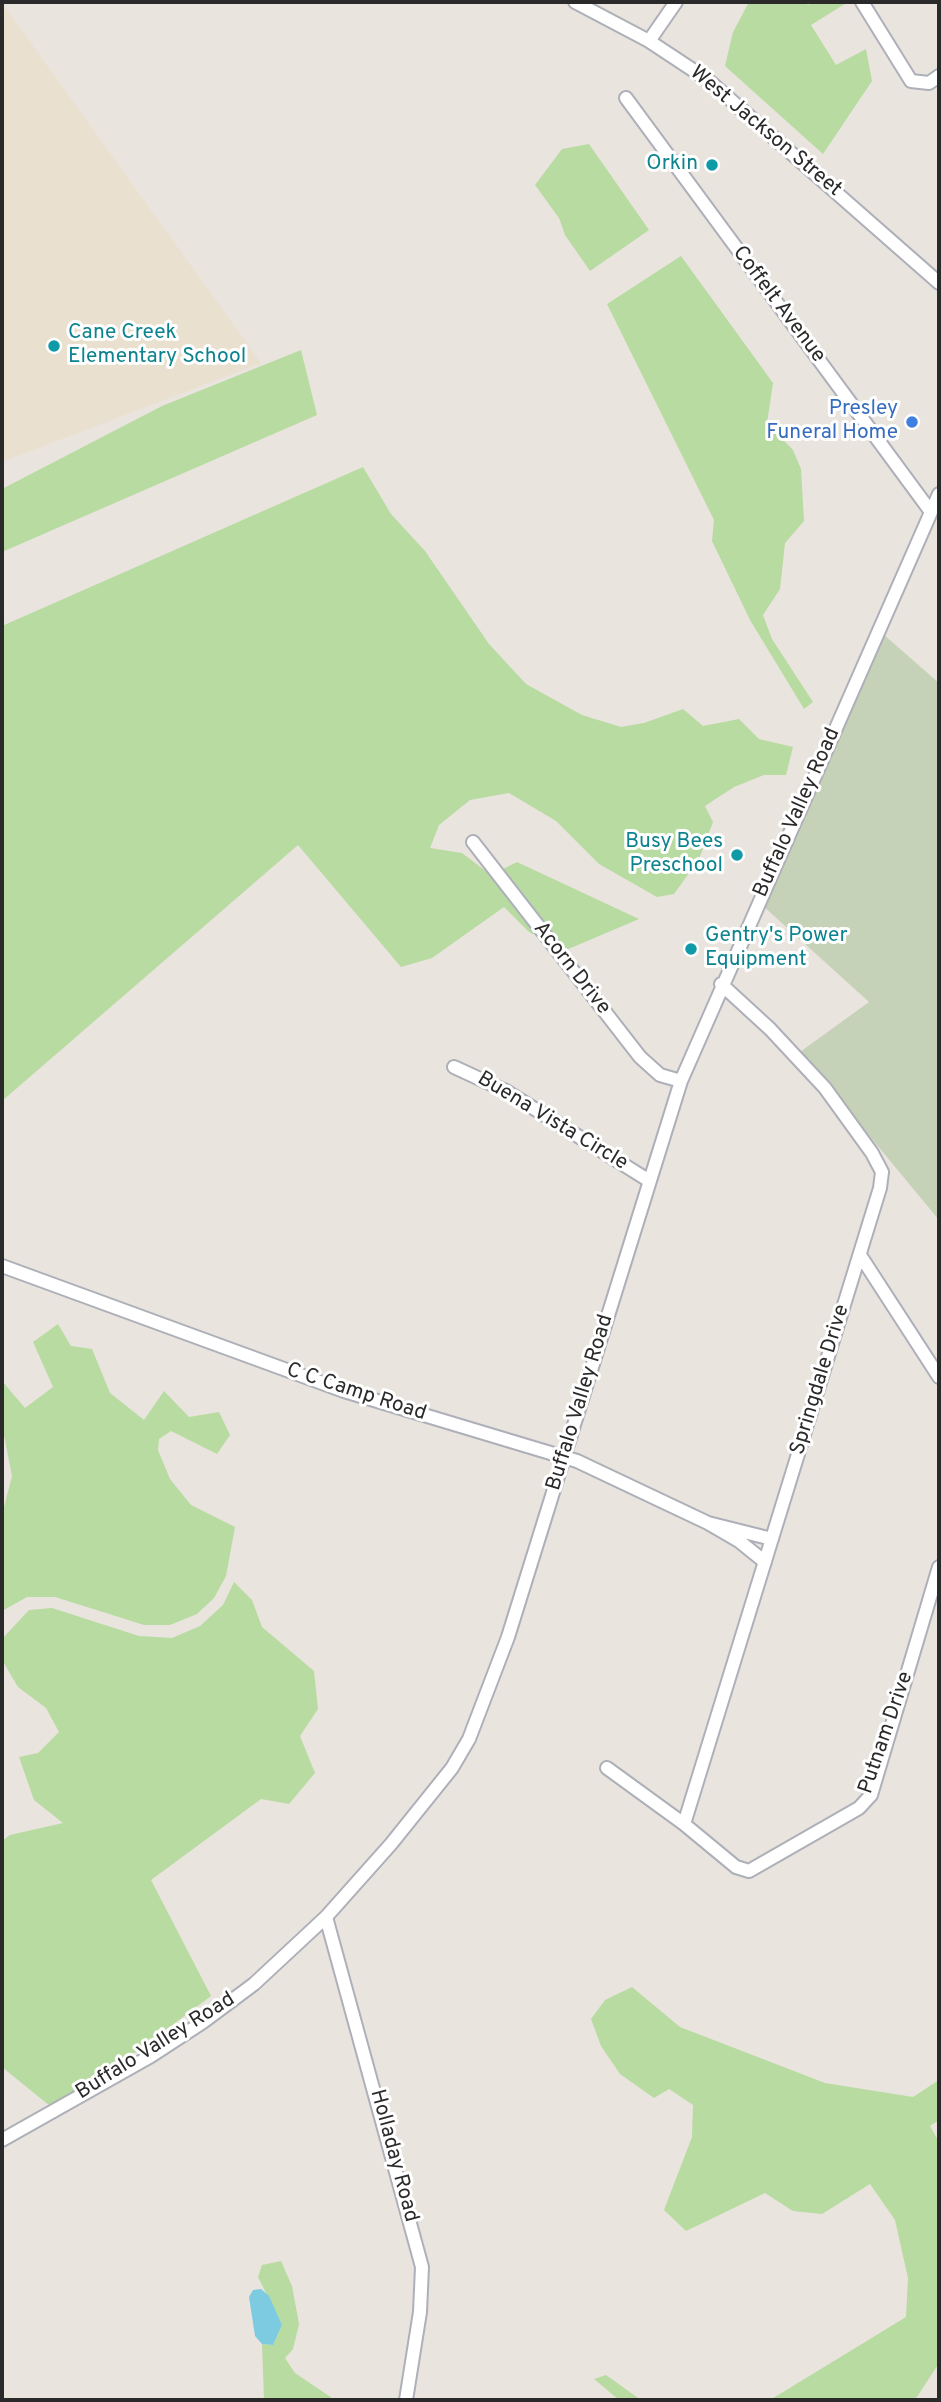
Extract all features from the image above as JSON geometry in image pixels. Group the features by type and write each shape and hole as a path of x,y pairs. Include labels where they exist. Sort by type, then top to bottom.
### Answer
{"street":[{"name":"West Jackson Street","path":"575,2 649,41 708,80 939,283"},
{"path":"649,41 676,2"},
{"path":"862,2 911,81 929,83 939,76"},
{"name":"Coffelt Avenue","path":"626,98 931,512"},
{"name":"Buffalo Valley Road","path":"2,2140 203,2022 254,1984 326,1917 420,1809 452,1768 469,1739 500,1661 681,1081 939,494"},
{"name":"Acorn Drive","path":"473,842 640,1057 660,1075 681,1081"},
{"name":"Springdale Drive","path":"684,1824 860,1255 880,1188 882,1172 872,1153 806,1065 722,984"},
{"name":"Buena Vista Circle","path":"454,1067 506,1091 648,1180"},
{"path":"860,1255 939,1377"},
{"name":"C C Camp Road","path":"2,1266 344,1391 596,1469 708,1523"},
{"path":"708,1523 772,1539"},
{"path":"708,1523 739,1541 765,1562"},
{"name":"Putnam Drive","path":"607,1768 684,1824 736,1867 749,1871 859,1808 871,1795 876,1780 939,1567"},
{"name":"Holladay Road","path":"326,1917 422,2267 420,2312 406,2400"}],"shaded area":[{"path":"2,3 261,363 2,462"}],"green space":[{"path":"749,2 805,2 808,5 813,2 848,2 811,25 836,65 866,49 872,81 823,154 725,66 733,32"},
{"path":"589,144 649,230 590,271 565,235 559,218 535,185 562,149"},
{"path":"681,256 773,383 767,423 793,450 801,469 804,521 785,543 780,589 763,615 772,639 813,702 804,709 750,620 712,541 714,520 607,304"},
{"path":"301,350 317,415 2,552 2,489 162,406"},
{"path":"363,467 391,514 425,551 489,644 526,684 582,715 621,727 644,723 683,709 703,726 739,719 759,739 793,747 786,775 764,775 734,787 705,806 713,822 699,859 674,894 657,897 599,864 556,821 509,793 470,800 439,825 430,848 462,853 491,875 517,862 639,919 566,950 529,932 504,907 432,958 401,967 298,845 2,1101 2,626"},
{"path":"883,634 939,683 939,1220 800,1052 869,1002 762,905"},
{"path":"58,1324 71,1346 92,1349 110,1393 144,1420 164,1391 189,1417 219,1412 230,1435 217,1454 171,1431 159,1439 158,1450 170,1479 191,1505 235,1527 226,1576 214,1598 197,1614 170,1625 144,1625 55,1597 27,1597 2,1611 2,1515 12,1476 2,1425 2,1381 25,1408 53,1387 33,1342"},
{"path":"234,1582 252,1600 262,1627 314,1671 318,1709 300,1736 315,1773 289,1804 261,1799 151,1880 211,1996 139,2050 50,2106 2,2067 2,1841 10,1835 63,1823 34,1800 19,1757 38,1753 59,1732 46,1708 18,1687 2,1660 2,1639 29,1610 52,1608 139,1636 172,1638 200,1626 223,1605"},
{"path":"632,1987 680,2027 825,2083 913,2097 939,2080 939,2120 930,2126 939,2142 939,2363 917,2397 912,2400 770,2400 906,2317 908,2278 895,2220 870,2184 822,2214 793,2211 765,2193 686,2231 664,2210 692,2137 693,2105 669,2089 654,2098 620,2074 601,2046 591,2019 605,2000"},
{"path":"281,2261 292,2286 299,2324 293,2349 285,2358 295,2373 335,2400 264,2400 262,2344 273,2345 282,2325 258,2277 262,2265"},
{"path":"606,2375 641,2400 619,2400 594,2379"}],"water":[{"path":"261,2289 269,2296 282,2325 273,2345 262,2344 255,2336 249,2297 253,2290"}],"place":[{"name":"Orkin","path":"712,165"},
{"name":"Cane Creek Elementary School","path":"54,346"},
{"name":"Presley Funeral Home","path":"912,422"},
{"name":"Busy Bees Preschool","path":"737,855"},
{"name":"Gentry's Power Equipment","path":"691,949"}]}
